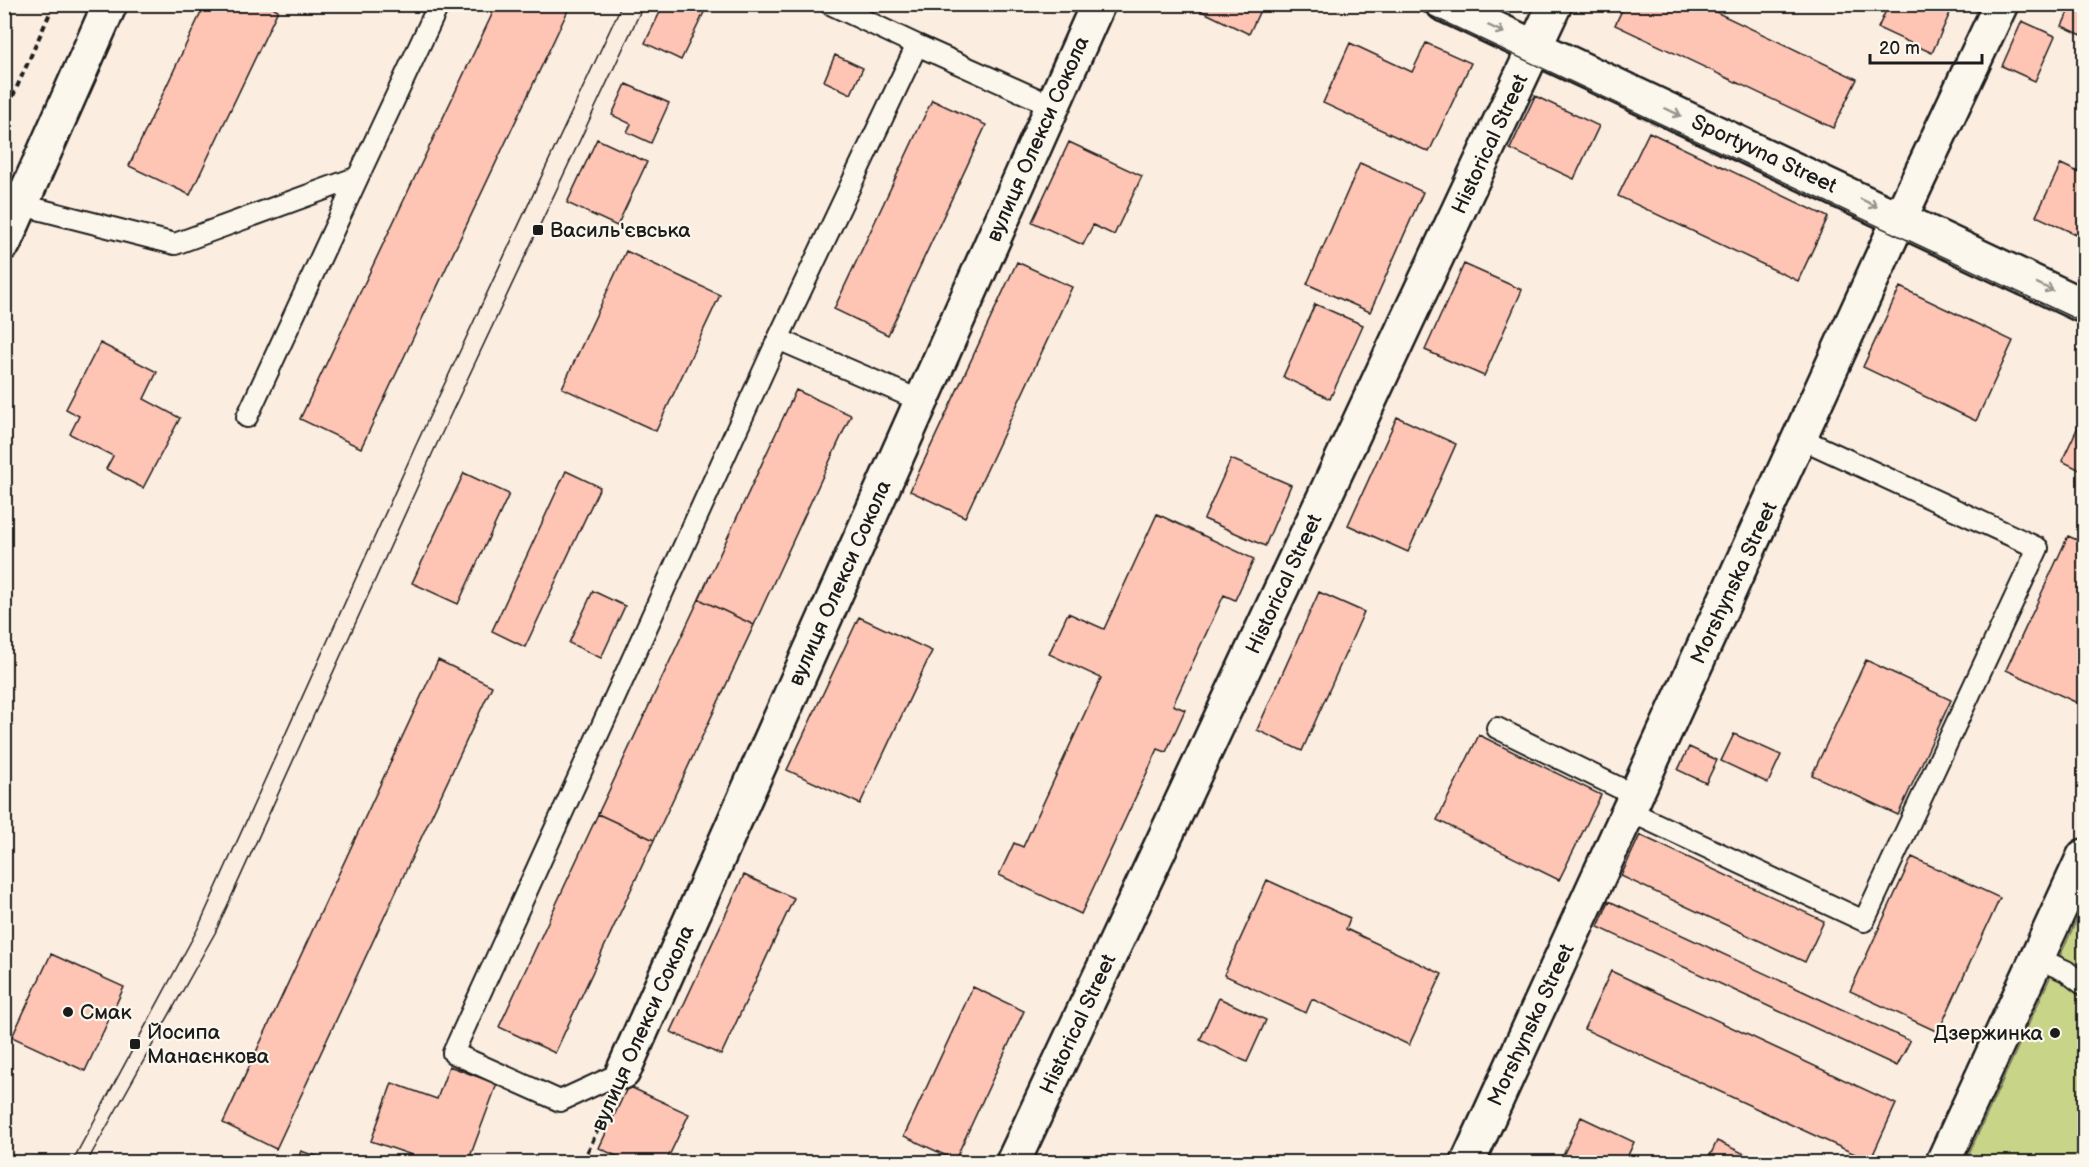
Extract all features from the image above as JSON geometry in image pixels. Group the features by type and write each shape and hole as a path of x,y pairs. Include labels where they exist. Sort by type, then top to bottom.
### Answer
{"street":[{"path":"10,235 110,4"},
{"name":"вулиця Олекси Сокола","path":"623,1072 1098,4"},
{"name":"Sportyvna Street","path":"1443,4 2085,306"},
{"name":"Historical Street","path":"1012,1162 1555,4"},
{"name":"Morshynska Street","path":"1468,1162 2001,4"},
{"path":"1943,1162 2085,856"}],"lane":[{"path":"247,417 439,4"},
{"path":"830,4 1053,106"},
{"path":"623,1072 560,1101 453,1053 778,339 917,45"},
{"path":"10,235 175,244 358,177"},
{"path":"778,339 921,401"},
{"path":"1497,728 1632,804 1864,921 2038,548 1800,438"},
{"path":"2037,958 2066,971 2085,984"}],"path":[{"path":"4,116 54,4"},
{"name":"вулиця Олекси Сокола","path":"583,1162 623,1072"}],"green space":[{"name":"Дзержинка","path":"2084,904 2084,1162 1965,1162"}],"building":[{"path":"205,4 267,4 278,10 190,195 129,166"},
{"path":"497,4 571,4 361,448 300,419"},
{"path":"664,4 708,4 681,60 645,43"},
{"path":"1187,4 1263,4 1249,34"},
{"path":"1625,4 1699,4 1857,79 1833,128 1615,25"},
{"path":"1889,4 1954,4 1932,53 1878,28"},
{"path":"2072,4 2084,4 2084,36 2062,26"},
{"path":"2022,21 2055,36 2035,81 2002,66"},
{"path":"1350,43 1412,72 1426,43 1471,63 1429,152 1323,103"},
{"path":"835,55 863,68 851,94 824,81"},
{"path":"626,84 669,103 651,143 627,132 631,124 612,115"},
{"path":"1535,96 1599,126 1574,179 1510,149"},
{"path":"932,100 986,125 888,335 834,309"},
{"path":"1649,132 1828,217 1798,281 1618,196"},
{"path":"597,139 647,162 617,226 567,203"},
{"path":"1069,142 1142,176 1114,235 1093,225 1083,245 1032,222"},
{"path":"1360,163 1423,192 1370,312 1307,284"},
{"path":"2061,164 2084,175 2084,238 2036,216"},
{"path":"626,251 720,295 656,431 562,388"},
{"path":"1017,262 1072,287 965,517 910,491"},
{"path":"1464,264 1522,290 1484,376 1425,350"},
{"path":"1900,287 2013,341 1976,421 1863,367"},
{"path":"1315,304 1363,325 1330,399 1283,377"},
{"path":"100,343 157,372 144,399 180,418 143,488 106,469 113,456 70,434 79,416 66,409"},
{"path":"796,390 851,415 754,625 699,599"},
{"path":"2084,414 2084,472 2062,461"},
{"path":"1397,417 1456,444 1408,552 1348,525"},
{"path":"1231,459 1291,485 1265,546 1204,519"},
{"path":"566,471 600,487 525,647 492,631"},
{"path":"464,473 509,494 458,604 412,583"},
{"path":"1157,514 1254,559 1235,600 1224,595 1173,705 1185,710 1166,752 1158,749 1081,914 999,875 1014,843 1023,847 1101,678 1049,654 1068,613 1104,629"},
{"path":"2068,536 2084,543 2084,706 2006,670"},
{"path":"593,591 625,606 601,658 569,643"},
{"path":"1319,592 1364,612 1302,751 1257,730"},
{"path":"699,599 754,625 654,840 598,814"},
{"path":"859,617 932,651 860,804 787,770"},
{"path":"438,660 492,686 276,1149 223,1123"},
{"path":"1866,660 1951,700 1898,815 1812,775"},
{"path":"1734,734 1781,755 1768,783 1721,761"},
{"path":"1479,735 1601,795 1559,880 1437,820"},
{"path":"1689,747 1717,760 1706,783 1678,770"},
{"path":"598,814 654,840 555,1053 499,1027"},
{"path":"1640,835 1824,921 1805,962 1621,876"},
{"path":"1912,857 2000,898 1938,1032 1850,991"},
{"path":"744,875 794,898 721,1055 671,1032"},
{"path":"1267,880 1350,918 1346,929 1442,974 1409,1045 1312,999 1306,1013 1224,975"},
{"path":"1609,901 1910,1041 1897,1066 1598,927"},
{"name":"Смак","path":"51,954 124,987 85,1071 12,1037"},
{"path":"1611,971 1896,1104 1870,1161 1584,1029"},
{"path":"973,987 1024,1011 955,1160 904,1136"},
{"path":"1219,998 1266,1020 1247,1062 1200,1040"},
{"path":"449,1066 497,1084 468,1162 432,1162 371,1141 392,1083 437,1099"},
{"path":"628,1086 689,1114 666,1162 629,1162 599,1148"},
{"path":"1581,1117 1634,1142 1625,1162 1560,1162"},
{"path":"1717,1141 1747,1155 1744,1162 1707,1162"},
{"path":"301,1151 333,1162 297,1162"}],"tram line":[{"path":"72,1162 197,930 416,445 622,4"},
{"path":"87,1162 215,933 434,450 644,4"},
{"path":"1406,4 2084,323"}],"place":[{"name":"Василь'євська","path":"538,230"},
{"name":"Смак","path":"68,1012"},
{"name":"Дзержинка","path":"2055,1033"},
{"name":"Йосипа Манаєнкова","path":"135,1044"}]}
